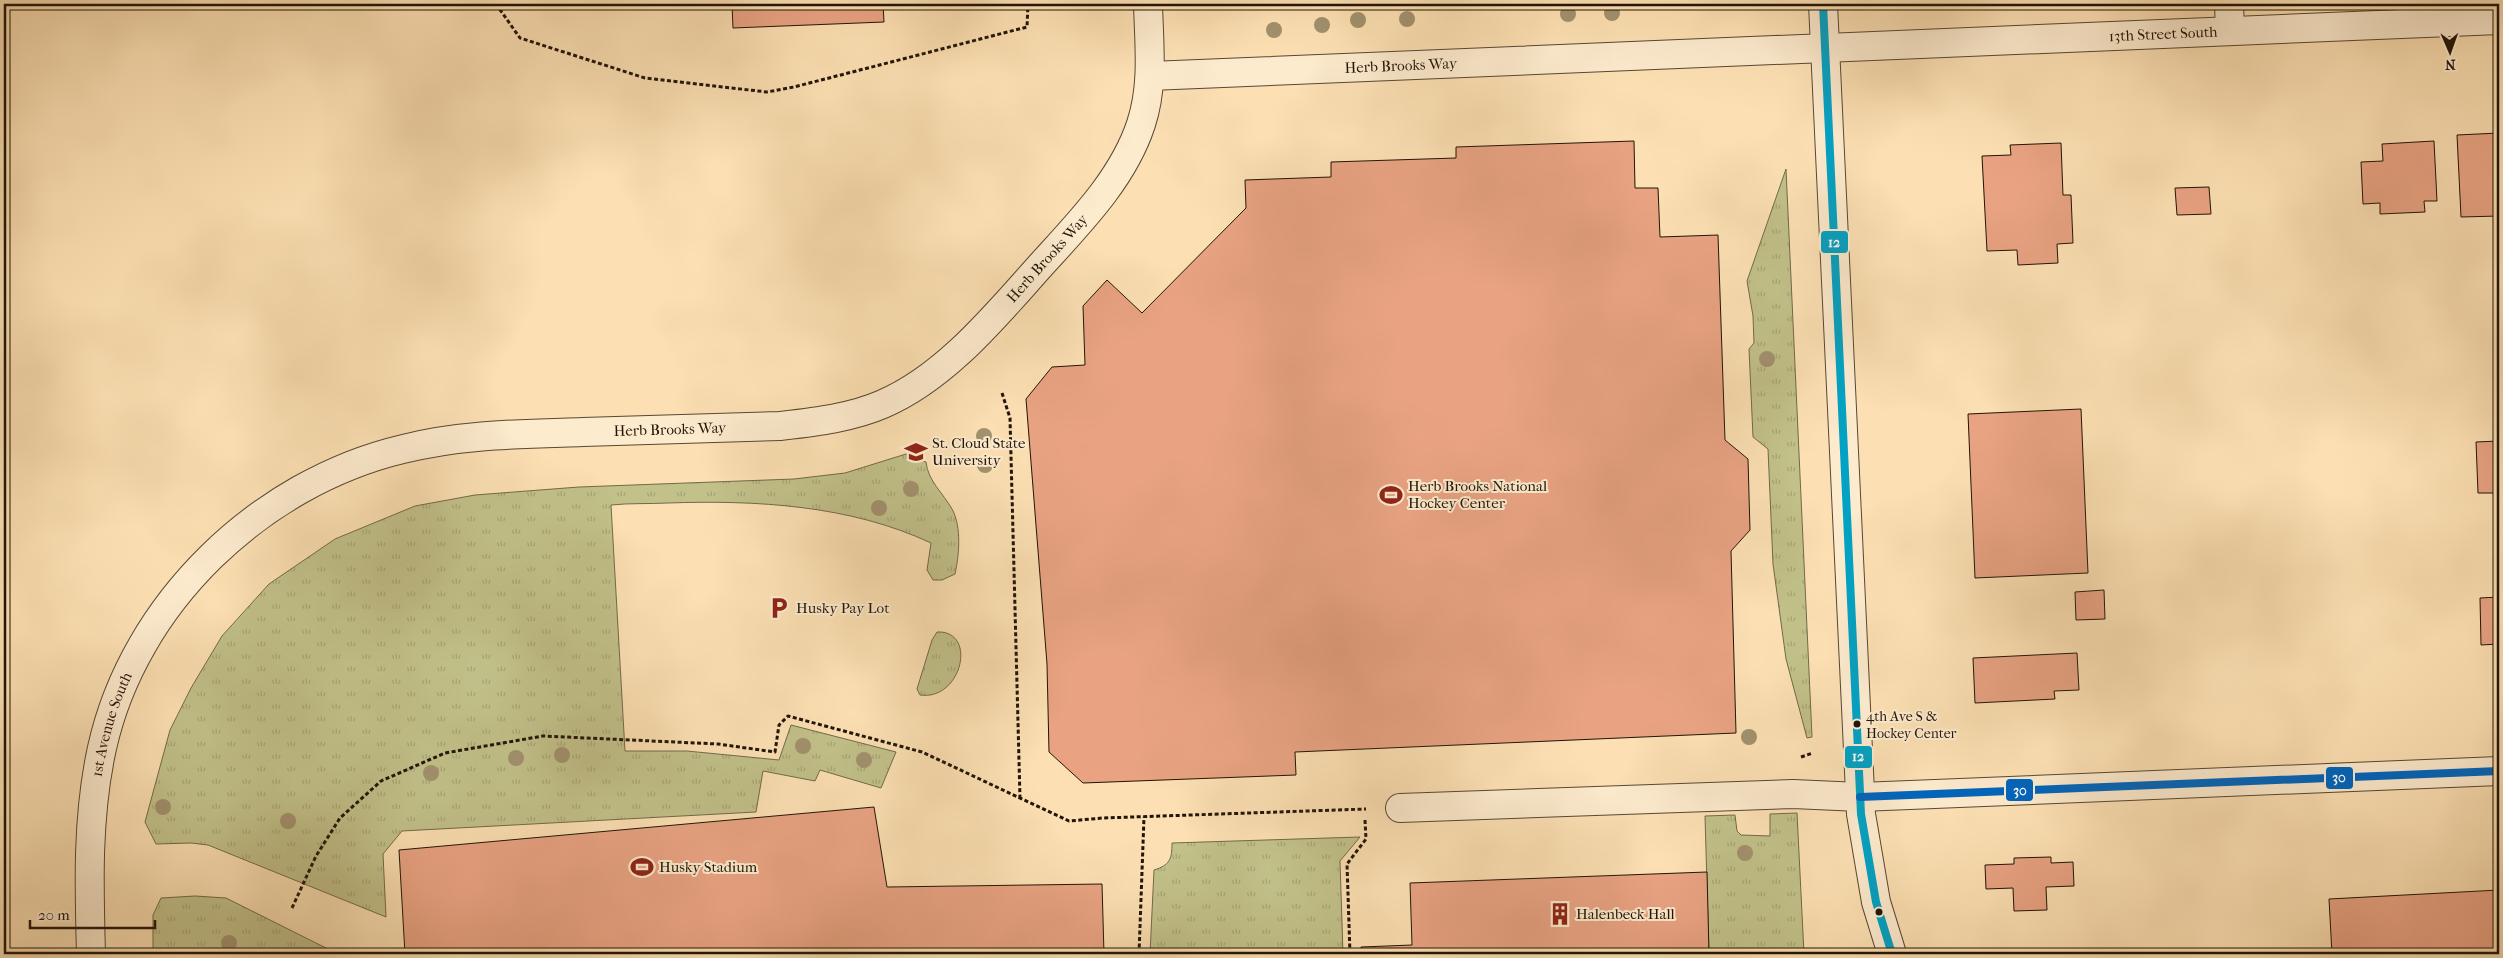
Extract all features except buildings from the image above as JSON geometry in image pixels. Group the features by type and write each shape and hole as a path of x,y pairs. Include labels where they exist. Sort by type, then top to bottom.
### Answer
{"street":[{"path":"1148,4 1150,76"},
{"path":"1823,4 1860,797 1872,883 1892,954"},
{"path":"2229,4 2230,31"},
{"name":"13th Street South","path":"1826,49 2499,20"},
{"name":"Herb Brooks Way","path":"237,532 289,496 334,473 372,457 404,448 484,435 780,426 816,422 883,404 937,369 977,337 1093,206 1119,170 1140,126 1150,76 1826,49"},
{"name":"1st Avenue South","path":"91,954 90,826 102,747 111,713 142,648 159,620 184,586 237,532"},
{"path":"1400,808 1793,794 1860,797 2499,770"}],"path":[{"path":"496,4 520,38 645,78 767,92 794,87 1026,27 1028,4"},
{"path":"1002,393 1010,418 1020,799"},
{"path":"292,908 316,856 340,818 381,781 445,753 543,736 718,744 775,752 779,725 788,716 922,752 1069,821 1400,808"},
{"path":"1801,757 1813,753"},
{"path":"1350,954 1347,864 1366,839 1364,809"},
{"path":"1139,954 1144,817"}],"green space":[{"path":"1786,169 1812,737 1807,738 1786,659 1773,564 1768,449 1753,437 1749,349 1754,343 1753,316 1747,281"},
{"path":"906,454 926,462 933,481 955,516 959,542 955,574 942,580 933,580 927,570 931,543 900,530 868,520 835,513 769,504 701,502 611,505 625,751 687,751 779,760 791,725 896,752 881,788 820,770 815,781 763,771 756,812 402,831 383,854 386,917 208,845 191,843 156,844 145,822 170,730 191,688 222,636 269,584 335,539 415,506 475,495 579,487 794,479 845,473"},
{"path":"937,632 950,634 958,642 961,653 960,665 955,677 946,687 934,694 920,695 917,689 932,640"},
{"path":"1797,813 1804,954 1709,954 1705,816 1735,815 1737,831 1741,835 1770,836 1770,814"},
{"path":"1360,837 1340,861 1343,954 1150,954 1154,870 1164,866 1169,861 1172,843"},
{"path":"195,896 226,898 338,954 153,954 153,915 161,898"}],"transit line":[{"name":"12","path":"1823,4 1861,814 1876,902 1892,954"},
{"name":"30","path":"1860,797 2499,771"}],"place":[{"name":"St. Cloud State University","path":"916,452"},
{"name":"Herb Brooks National Hockey Center","path":"1391,495"},
{"name":"Husky Pay Lot","path":"779,608"},
{"name":"4th Ave S & Hockey Center","path":"1857,724"},
{"name":"Husky Stadium","path":"642,867"},
{"name":"Halenbeck Hall","path":"1560,914"}]}
